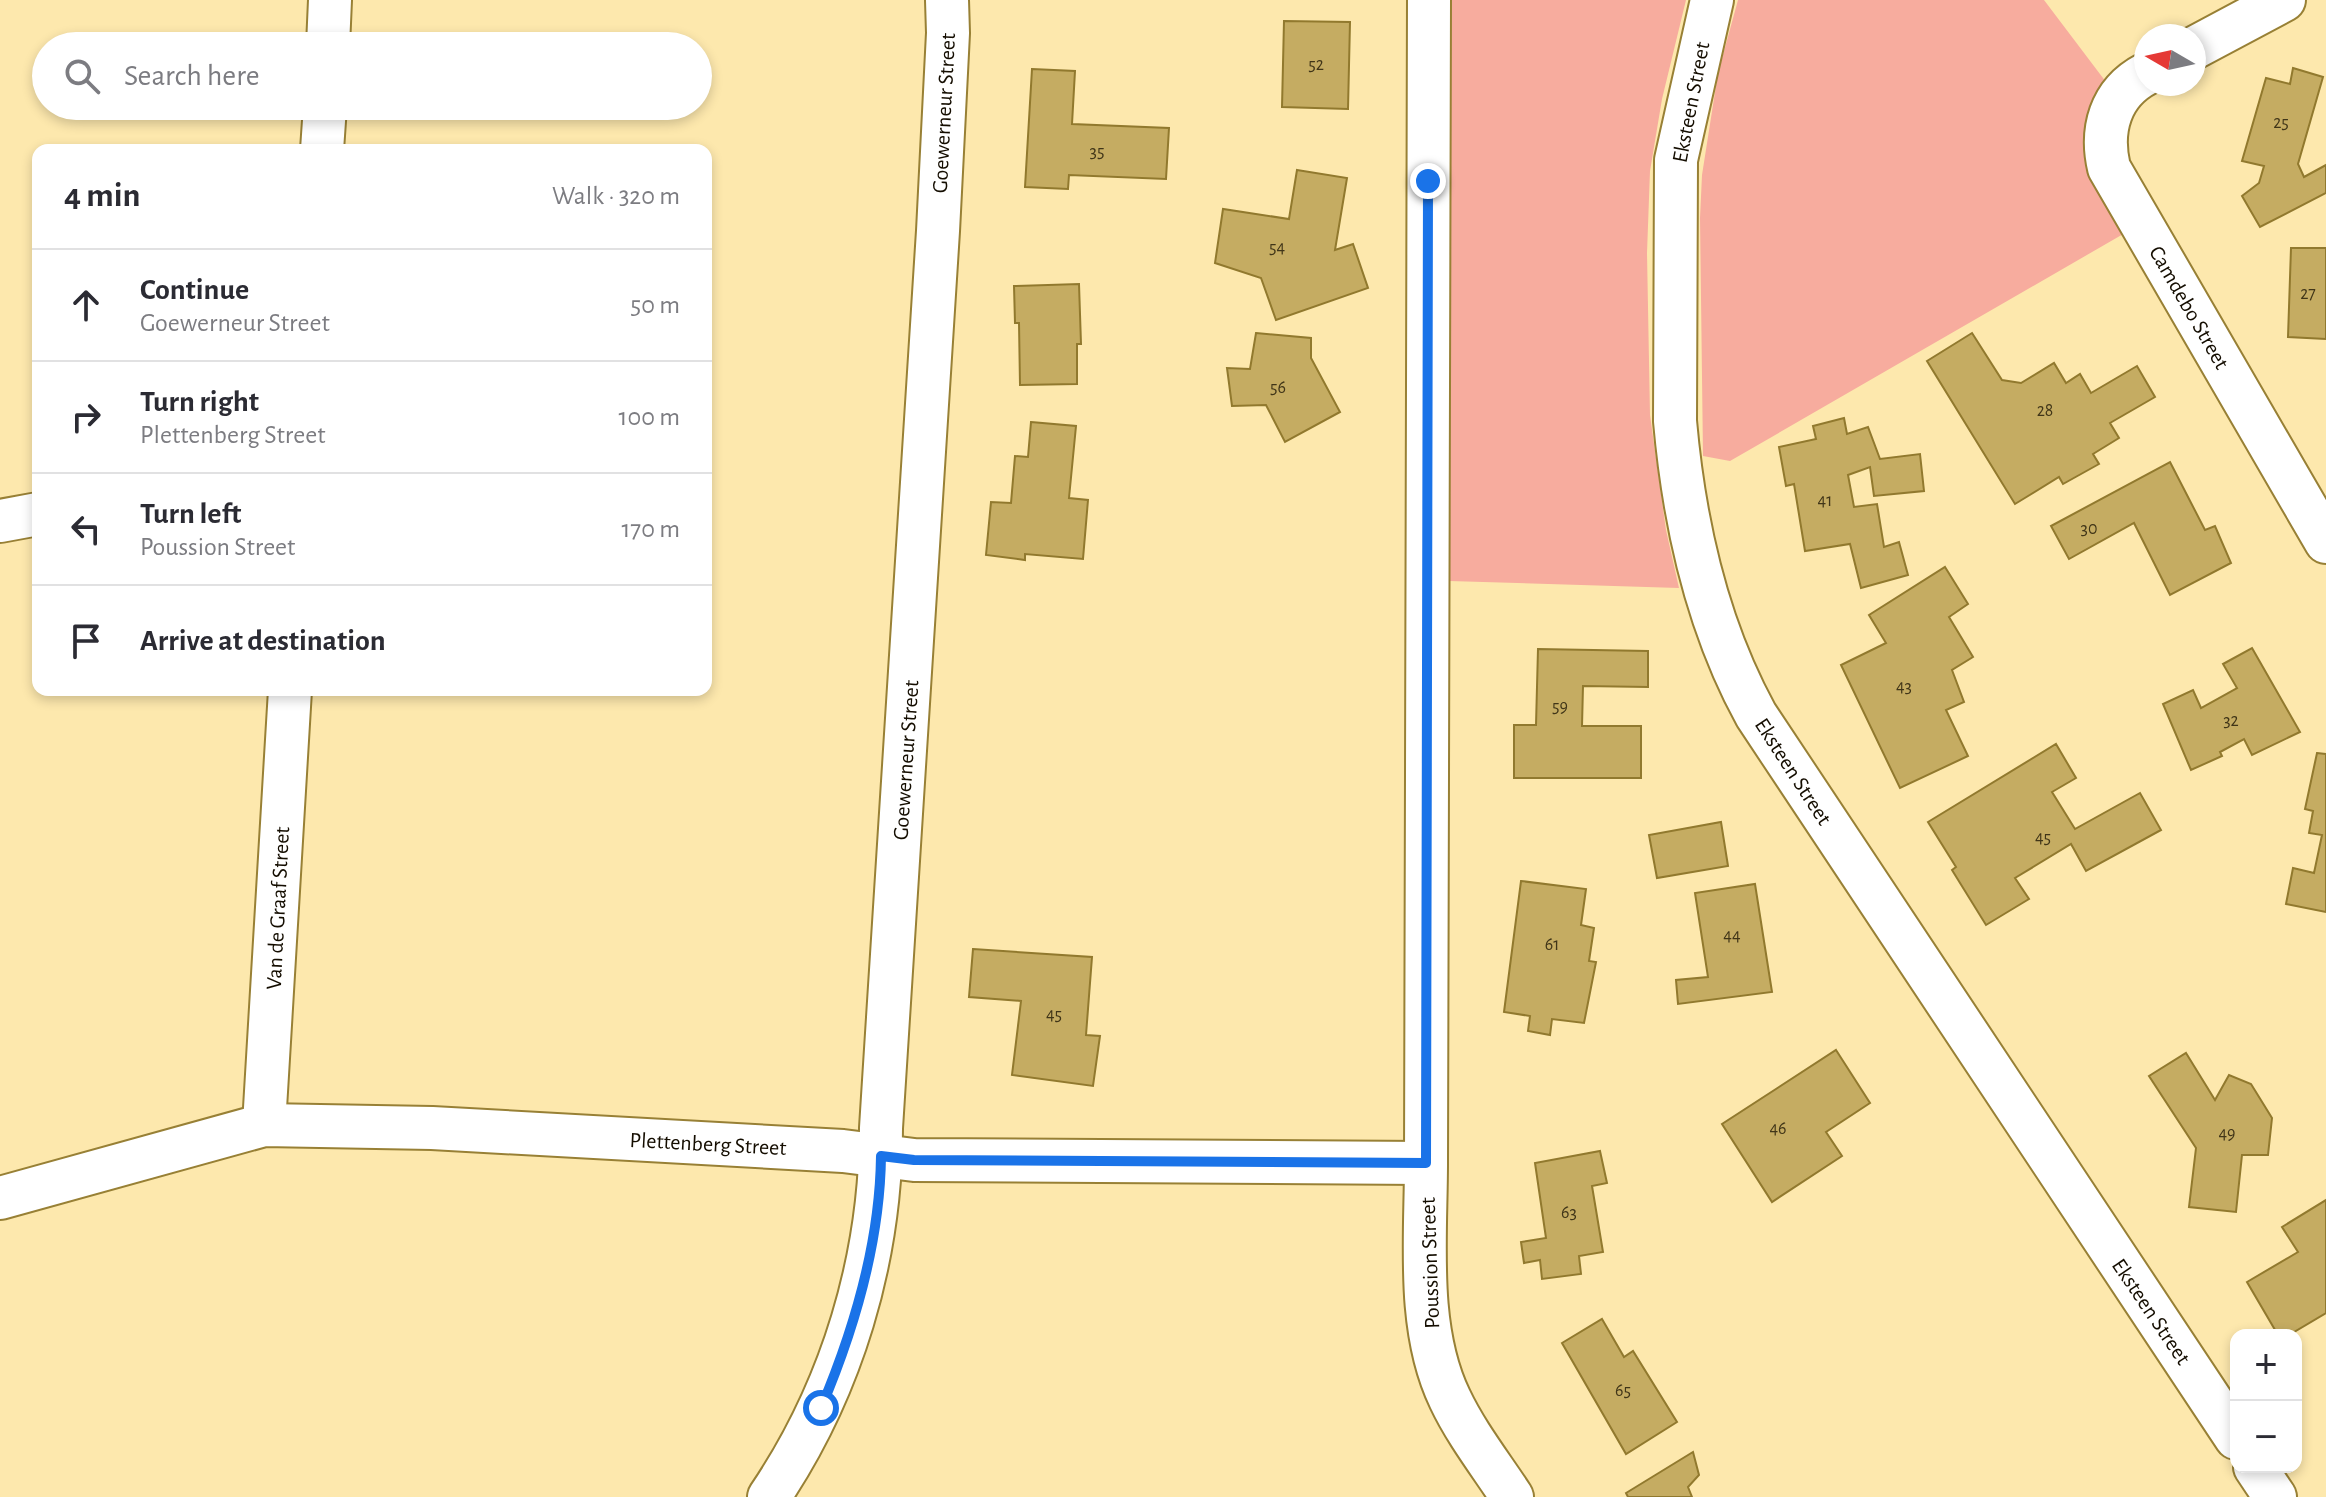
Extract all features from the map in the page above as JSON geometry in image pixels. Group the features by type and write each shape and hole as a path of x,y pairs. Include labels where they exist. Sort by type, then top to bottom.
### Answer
{"street":[{"path":"329,32 330,0"},
{"name":"Goewerneur Street","path":"769,1497 790,1466 821,1408 841,1360 862,1282 881,1188 938,231 947,0"},
{"name":"Poussion Street","path":"1429,0 1428,1322 1435,1361 1450,1399 1512,1497"},
{"name":"Eksteen Street","path":"1712,0 1676,160 1675,421 1693,539 1709,608 1724,652 1765,728 2230,1429"},
{"path":"2206,42 2284,0"},
{"name":"Camdebo Street","path":"2134,82 2126,88 2111,111 2104,139 2109,168 2326,542"},
{"path":"322,144 324,120"},
{"path":"0,521 32,515"},
{"name":"Van de Graaf Street","path":"264,1125 290,696"},
{"name":"Plettenberg Street","path":"0,1198 264,1125 432,1128 827,1150 914,1160 1426,1163"},
{"path":"2259,1473 2275,1497"}],"shaded area":[{"path":"1451,0 1686,0 1662,99 1650,171 1647,253 1650,415 1666,530 1679,588 1449,581"},
{"path":"1738,0 2044,0 2106,82 2093,103 2085,141 2095,176 2125,233 1730,461 1703,456 1700,218 1702,175 1718,73"}],"building":[{"path":"1284,21 1350,22 1348,109 1282,107"},
{"path":"2293,68 2323,77 2298,164 2304,177 2326,165 2326,193 2260,227 2242,196 2259,183 2264,166 2242,161 2266,78 2290,84"},
{"path":"1032,69 1075,71 1072,124 1169,128 1166,179 1069,175 1068,189 1025,187"},
{"path":"1297,170 1347,178 1335,250 1353,244 1368,288 1276,320 1261,278 1215,263 1223,209 1289,219"},
{"path":"2291,248 2326,248 2326,339 2288,337"},
{"path":"1079,284 1081,344 1077,344 1077,384 1020,385 1019,323 1015,323 1014,286"},
{"path":"1256,333 1311,338 1311,358 1340,412 1285,442 1266,405 1232,406 1227,368 1250,369"},
{"path":"1972,333 2002,380 2021,383 2054,363 2066,383 2080,374 2091,393 2137,366 2155,397 2110,423 2119,438 2093,454 2099,464 2063,484 2059,477 2015,504 1927,361"},
{"path":"1844,418 1847,434 1868,427 1880,459 1920,454 1924,491 1874,496 1870,467 1848,475 1854,507 1877,504 1884,547 1899,542 1908,575 1861,588 1850,544 1805,551 1794,484 1786,486 1779,447 1816,439 1813,426"},
{"path":"1031,422 1076,426 1069,498 1088,500 1083,559 1025,554 1025,560 986,555 991,502 1011,503 1015,456 1028,457"},
{"path":"2170,462 2205,530 2215,526 2231,563 2170,595 2134,523 2069,559 2051,526"},
{"path":"1945,567 1968,604 1949,617 1973,657 1952,670 1964,702 1946,710 1968,756 1900,788 1841,665 1886,643 1869,615"},
{"path":"2252,648 2300,732 2252,755 2244,739 2220,752 2222,756 2191,770 2163,704 2193,690 2201,708 2237,688 2223,664"},
{"path":"1538,649 1648,651 1648,687 1583,686 1582,726 1641,726 1641,778 1514,778 1514,725 1536,725"},
{"path":"2056,744 2076,778 2052,792 2075,829 2140,793 2161,830 2086,871 2071,844 2015,878 2029,899 1986,925 1952,870 1956,867 1928,822"},
{"path":"2317,753 2326,754 2326,912 2286,904 2293,868 2314,873 2322,835 2309,833 2313,811 2305,809"},
{"path":"1721,822 1728,866 1657,878 1649,835"},
{"path":"1521,881 1586,889 1581,925 1594,928 1589,961 1596,962 1584,1023 1552,1019 1550,1035 1528,1031 1530,1016 1504,1012"},
{"path":"1755,884 1772,992 1678,1004 1676,980 1708,977 1695,893"},
{"path":"973,949 1092,957 1086,1035 1100,1036 1093,1086 1012,1075 1021,1001 969,997"},
{"path":"1836,1050 1870,1103 1826,1132 1842,1156 1772,1202 1722,1124"},
{"path":"2186,1053 2215,1100 2229,1075 2251,1084 2272,1118 2268,1155 2242,1155 2236,1212 2189,1207 2196,1148 2149,1076"},
{"path":"1600,1151 1607,1183 1592,1186 1603,1252 1579,1256 1581,1274 1542,1279 1540,1260 1524,1263 1521,1242 1546,1238 1535,1163"},
{"path":"2326,1200 2326,1313 2299,1329 2274,1329 2247,1282 2298,1252 2282,1227"},
{"path":"1602,1319 1624,1357 1633,1351 1677,1422 1626,1454 1562,1343"},
{"path":"1693,1452 1699,1475 1688,1487 1692,1497 1628,1497 1626,1493"}],"route":[{"path":"821,1408 841,1360 862,1282 881,1188 881,1156 914,1160 1426,1163 1428,181"}]}
